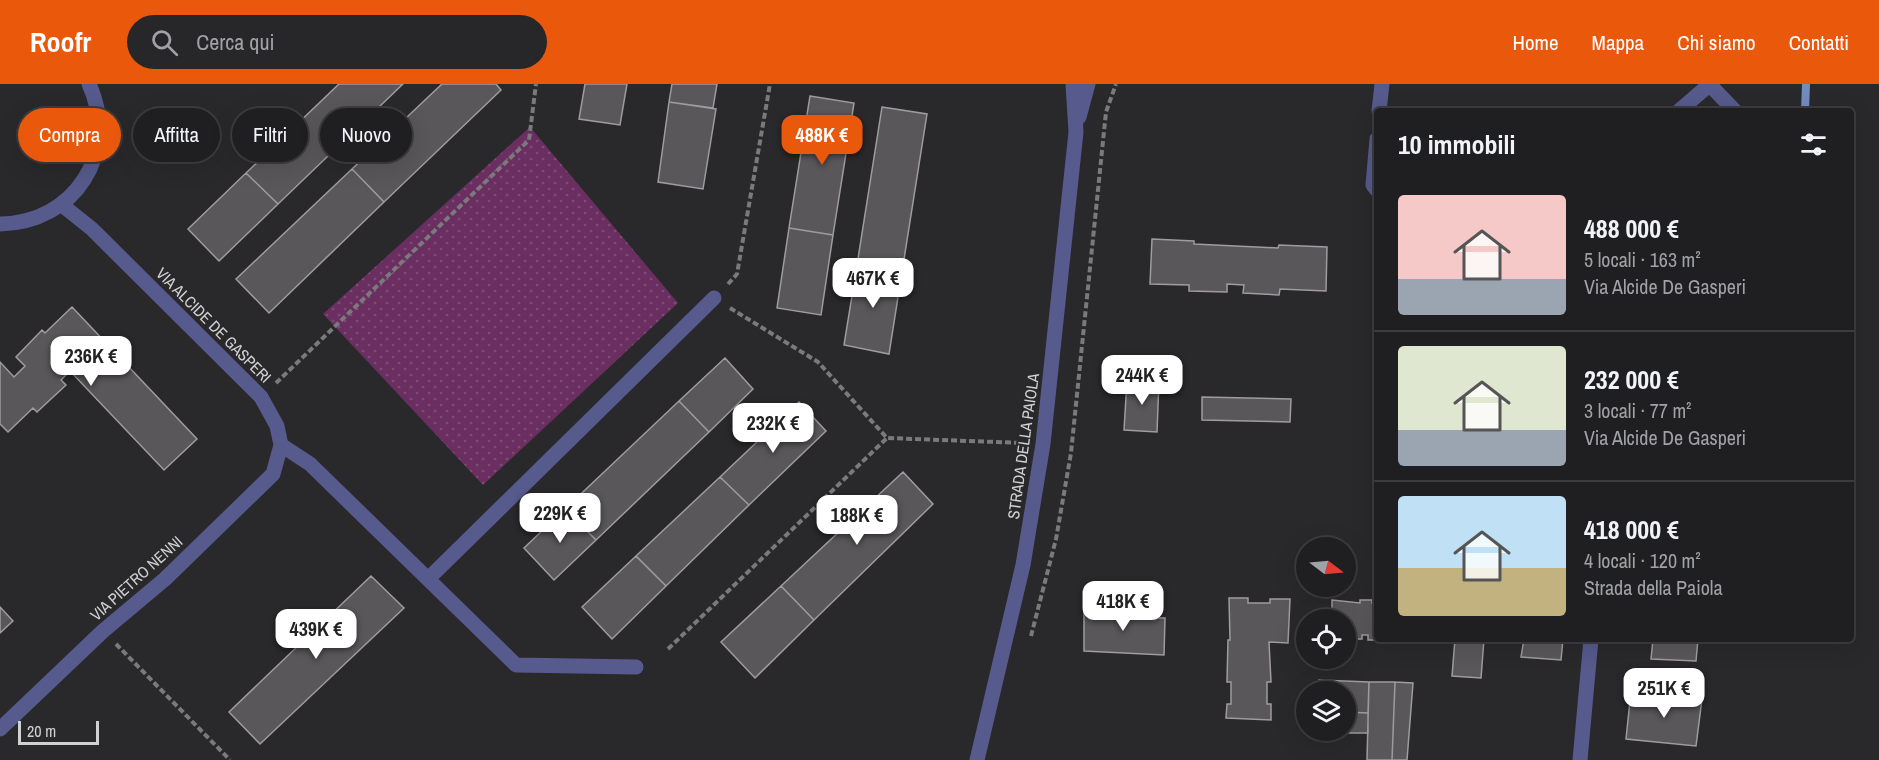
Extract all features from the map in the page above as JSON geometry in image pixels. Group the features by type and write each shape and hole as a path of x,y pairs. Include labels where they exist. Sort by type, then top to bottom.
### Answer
{"street":[{"name":"STRADA DELLA PAIOLA","path":"1073,84 1076,132"},
{"name":"STRADA DELLA PAIOLA","path":"977,760 1023,565 1043,444 1076,132 1088,84"},
{"path":"1379,108 1382,84"},
{"path":"1682,108 1710,84 1732,108"},
{"path":"0,224 14,224 47,214 62,205 88,175 99,137 95,88"},
{"name":"VIA ALCIDE DE GASPERI","path":"62,205 92,229 261,397 277,426 281,445"},
{"path":"428,579 714,298"},
{"path":"281,445 310,464 516,664 636,667"},
{"name":"VIA PIETRO NENNI","path":"0,729 103,631 165,579 273,474 281,445"},
{"path":"1580,760 1591,642"}],"path":[{"path":"261,397 529,140 536,84"},
{"path":"770,84 737,274 714,298 818,362 887,438 1043,444"},
{"path":"668,649 887,438"},
{"path":"103,631 230,760"}],"shaded area":[{"path":"530,127 678,303 483,485 323,314"}],"building":[{"path":"339,84 403,84 378,108 320,108 322,162 278,204 246,173 257,162 308,162 308,114"},
{"path":"442,84 496,84 501,90 384,202 352,169 359,162 412,162 412,112"},
{"path":"585,84 627,84 620,125 579,119"},
{"path":"672,84 717,84 713,108 669,102"},
{"path":"810,96 854,103 833,235 789,228"},
{"path":"669,102 716,109 703,189 658,182"},
{"path":"882,107 927,114 902,272 857,265"},
{"path":"352,169 384,202 269,313 236,279"},
{"path":"246,173 278,204 219,261 188,229"},
{"path":"789,228 833,235 821,315 777,308"},
{"path":"1152,239 1194,241 1194,244 1278,248 1279,245 1327,247 1326,291 1280,289 1279,295 1243,293 1244,285 1227,284 1227,292 1189,291 1189,285 1150,284"},
{"path":"857,265 902,272 889,354 844,345"},
{"path":"72,307 197,439 164,470 70,371 61,380 66,385 37,412 33,408 8,432 0,424 0,362 14,377 25,366 16,357 42,330 45,333"},
{"path":"725,358 753,389 709,432 679,401"},
{"path":"1127,380 1159,381 1157,432 1124,430"},
{"path":"1202,397 1291,399 1290,422 1202,420"},
{"path":"679,401 709,432 596,540 565,509"},
{"path":"799,402 826,431 749,505 720,477"},
{"path":"903,472 933,504 814,620 781,586"},
{"path":"720,477 749,505 666,586 636,556"},
{"path":"565,509 596,540 554,580 524,548"},
{"path":"636,556 666,586 612,639 582,607"},
{"path":"371,576 404,608 260,744 229,712"},
{"path":"1103,584 1157,585 1157,618 1136,617 1136,609 1102,609"},
{"path":"781,586 814,620 755,678 721,642"},
{"path":"1229,598 1248,598 1248,603 1270,603 1270,599 1290,599 1288,643 1269,642 1271,682 1267,682 1267,704 1271,704 1271,720 1226,718 1227,704 1231,704 1231,682 1227,682 1228,640 1230,640"},
{"path":"1332,600 1360,603 1360,600 1372,600 1374,603 1374,640 1368,640 1368,635 1362,635 1362,639 1356,639 1356,609 1332,609"},
{"path":"0,607 13,621 0,633"},
{"path":"1084,608 1136,609 1136,617 1165,618 1164,655 1084,651"},
{"path":"1455,642 1484,642 1481,678 1452,676"},
{"path":"1524,642 1563,642 1561,660 1521,657"},
{"path":"1653,642 1698,642 1696,661 1651,659"},
{"path":"1356,681 1369,682 1368,713 1356,712"},
{"path":"1369,682 1395,682 1392,760 1367,760"},
{"path":"1395,682 1413,683 1407,760 1392,760"},
{"path":"1631,691 1702,699 1696,746 1626,739"},
{"path":"1356,712 1368,713 1368,733 1356,733"}],"waterway":[{"path":"1805,108 1806,84"}]}
